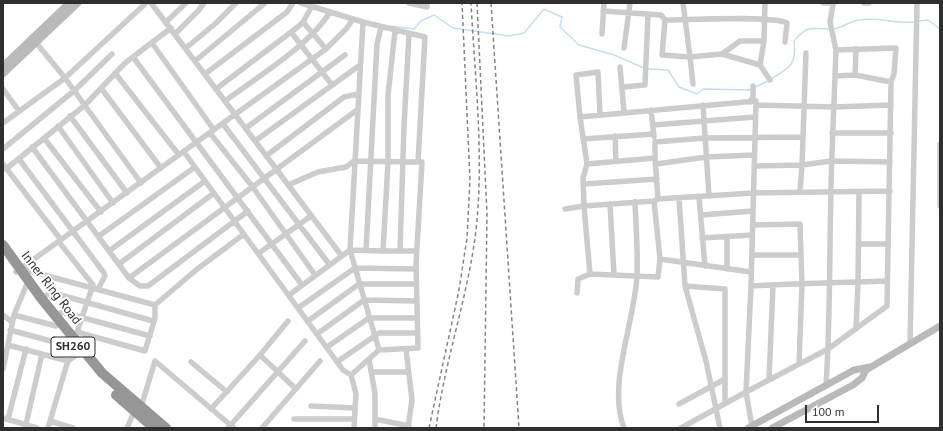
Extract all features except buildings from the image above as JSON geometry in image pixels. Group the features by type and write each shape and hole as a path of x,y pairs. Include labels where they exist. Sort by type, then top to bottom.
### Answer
{"highway":[{"name":"Inner Ring Road","path":"3,245 56,321"},
{"name":"Inner Ring Road","path":"3,255 20,270 26,286 56,321 154,428"},
{"name":"Inner Ring Road","path":"76,343 102,382 166,428"}],"street":[{"path":"3,74 69,3"},
{"path":"3,66 78,3"},
{"path":"3,123 65,78 146,3"},
{"path":"166,22 186,3"},
{"path":"175,34 204,3"},
{"path":"186,48 216,23 236,3"},
{"path":"195,61 265,3"},
{"path":"205,74 276,21 287,12 293,3"},
{"path":"301,3 394,31 425,37 418,162"},
{"path":"408,3 427,7 427,3"},
{"path":"602,34 604,3"},
{"path":"624,48 630,3"},
{"path":"683,3 693,84"},
{"path":"760,65 764,41 765,3"},
{"path":"823,3 834,4 830,22 836,50 832,133 830,283 826,386"},
{"path":"864,3 869,3"},
{"path":"910,344 916,3"},
{"path":"154,4 235,115 341,255"},
{"path":"216,89 303,22 312,6"},
{"path":"225,101 314,34 322,26 330,12"},
{"path":"603,12 661,15 665,20 662,55 690,57 722,54 760,65 770,80"},
{"path":"623,88 645,85 648,15"},
{"path":"20,270 326,49 347,28 353,19"},
{"path":"665,20 764,19 787,23 786,42"},
{"path":"303,22 326,49"},
{"path":"363,22 350,250 379,350"},
{"path":"366,250 376,44 381,27"},
{"path":"95,288 5,167 18,159 85,105 115,73 171,28"},
{"path":"383,251 388,162 388,95 394,31"},
{"path":"291,32 332,85"},
{"path":"400,251 409,34"},
{"path":"34,41 75,90 141,183"},
{"path":"722,54 740,41 764,41"},
{"path":"152,43 212,132 315,275"},
{"path":"681,428 828,349 888,306 887,244 890,191 891,82 894,74 896,48 836,50"},
{"path":"855,75 856,50"},
{"path":"800,192 806,53"},
{"path":"3,149 75,90 112,54"},
{"path":"246,128 345,55"},
{"path":"133,57 302,285"},
{"path":"255,141 360,65"},
{"path":"620,67 624,112"},
{"path":"590,274 583,178 587,164 576,75 598,72 600,115"},
{"path":"115,73 182,154 195,166 337,362 343,370 351,375 356,394 354,428"},
{"path":"835,76 855,75 891,82"},
{"path":"750,102 752,97 752,86"},
{"path":"101,88 161,168"},
{"path":"3,89 19,111"},
{"path":"266,156 344,97 358,94"},
{"path":"580,117 756,101 751,286 746,392 750,427 854,370 869,369"},
{"path":"703,105 709,196"},
{"path":"756,105 834,107 891,105"},
{"path":"129,278 276,168 357,110"},
{"path":"577,293 578,279 590,274 658,277 660,259 656,200 657,179 655,142 651,110"},
{"path":"70,116 127,193"},
{"path":"653,124 755,117"},
{"path":"223,124 329,264"},
{"path":"58,126 113,203"},
{"path":"832,133 891,133"},
{"path":"583,139 654,134"},
{"path":"615,136 616,161"},
{"path":"655,142 705,138 802,137"},
{"path":"44,138 101,212"},
{"path":"940,144 940,206"},
{"path":"32,147 129,278 140,286 148,286 248,211"},
{"path":"587,164 616,161 656,161 706,156 754,155"},
{"path":"18,159 74,231 105,276 95,288 87,303 76,343 68,361 48,428"},
{"path":"288,185 318,172 346,168 354,161 422,162 416,251 418,348 379,350 351,375"},
{"path":"754,166 802,165 832,161 890,162"},
{"path":"99,236 195,166"},
{"path":"584,184 657,179"},
{"path":"109,251 205,181"},
{"path":"565,209 584,206 753,193 890,191"},
{"path":"856,329 859,192"},
{"path":"119,264 214,194"},
{"path":"699,197 705,266"},
{"path":"679,198 685,286 712,386 720,428"},
{"path":"624,428 619,414 619,389 637,276 635,202"},
{"path":"610,204 614,275"},
{"path":"700,214 753,211"},
{"path":"259,254 311,216"},
{"path":"753,225 800,224 802,284 799,364"},
{"path":"10,330 76,343 145,351 155,318 155,305 196,270 244,234"},
{"path":"702,238 752,235"},
{"path":"726,236 727,269"},
{"path":"859,244 887,244"},
{"path":"288,295 341,255 350,250 416,251"},
{"path":"752,255 801,255"},
{"path":"660,259 751,272"},
{"path":"298,308 355,268 416,269"},
{"path":"20,270 95,288 155,305"},
{"path":"751,286 887,281"},
{"path":"308,322 359,284 416,284"},
{"path":"769,380 773,285"},
{"path":"3,366 14,315 26,286"},
{"path":"685,286 725,289 726,403"},
{"path":"41,298 51,293 153,321"},
{"path":"317,334 364,300 417,301"},
{"path":"14,315 56,321 62,312 150,336"},
{"path":"3,315 12,322"},
{"path":"326,347 369,318 417,318"},
{"path":"212,409 288,321"},
{"path":"772,428 853,385 862,378 869,369 940,326"},
{"path":"337,362 381,332 418,333"},
{"path":"127,428 138,409 155,361 231,427 305,341"},
{"path":"6,347 26,349 68,361"},
{"path":"26,349 4,419 36,428"},
{"path":"375,420 408,427 412,400 406,349"},
{"path":"26,424 42,354"},
{"path":"260,355 296,389"},
{"path":"369,359 375,394 375,428"},
{"path":"262,428 320,361"},
{"path":"191,362 227,392"},
{"path":"371,372 408,372"},
{"path":"679,404 725,379"},
{"path":"311,406 355,408"},
{"path":"294,419 354,419"},
{"path":"50,421 73,428"}],"waterway":[{"path":"390,26 414,29 421,21 434,15 453,28 509,36 524,33 544,9 562,17 560,27 579,45 614,55 644,68"},
{"path":"833,29 866,19 915,22"},
{"path":"919,21 928,20 940,29"},
{"path":"771,79 783,72 791,64 795,49 794,41 803,32 814,28 829,29"},
{"path":"648,69 668,70 679,87 697,94 703,89 752,89"},
{"path":"755,87 768,81"}],"railway":[{"path":"429,428 459,290 467,238 470,180 462,3"},
{"path":"436,428 444,380 471,262 478,209 479,150 471,3"},
{"path":"477,3 487,214 484,428"},
{"path":"491,3 519,428"}]}
